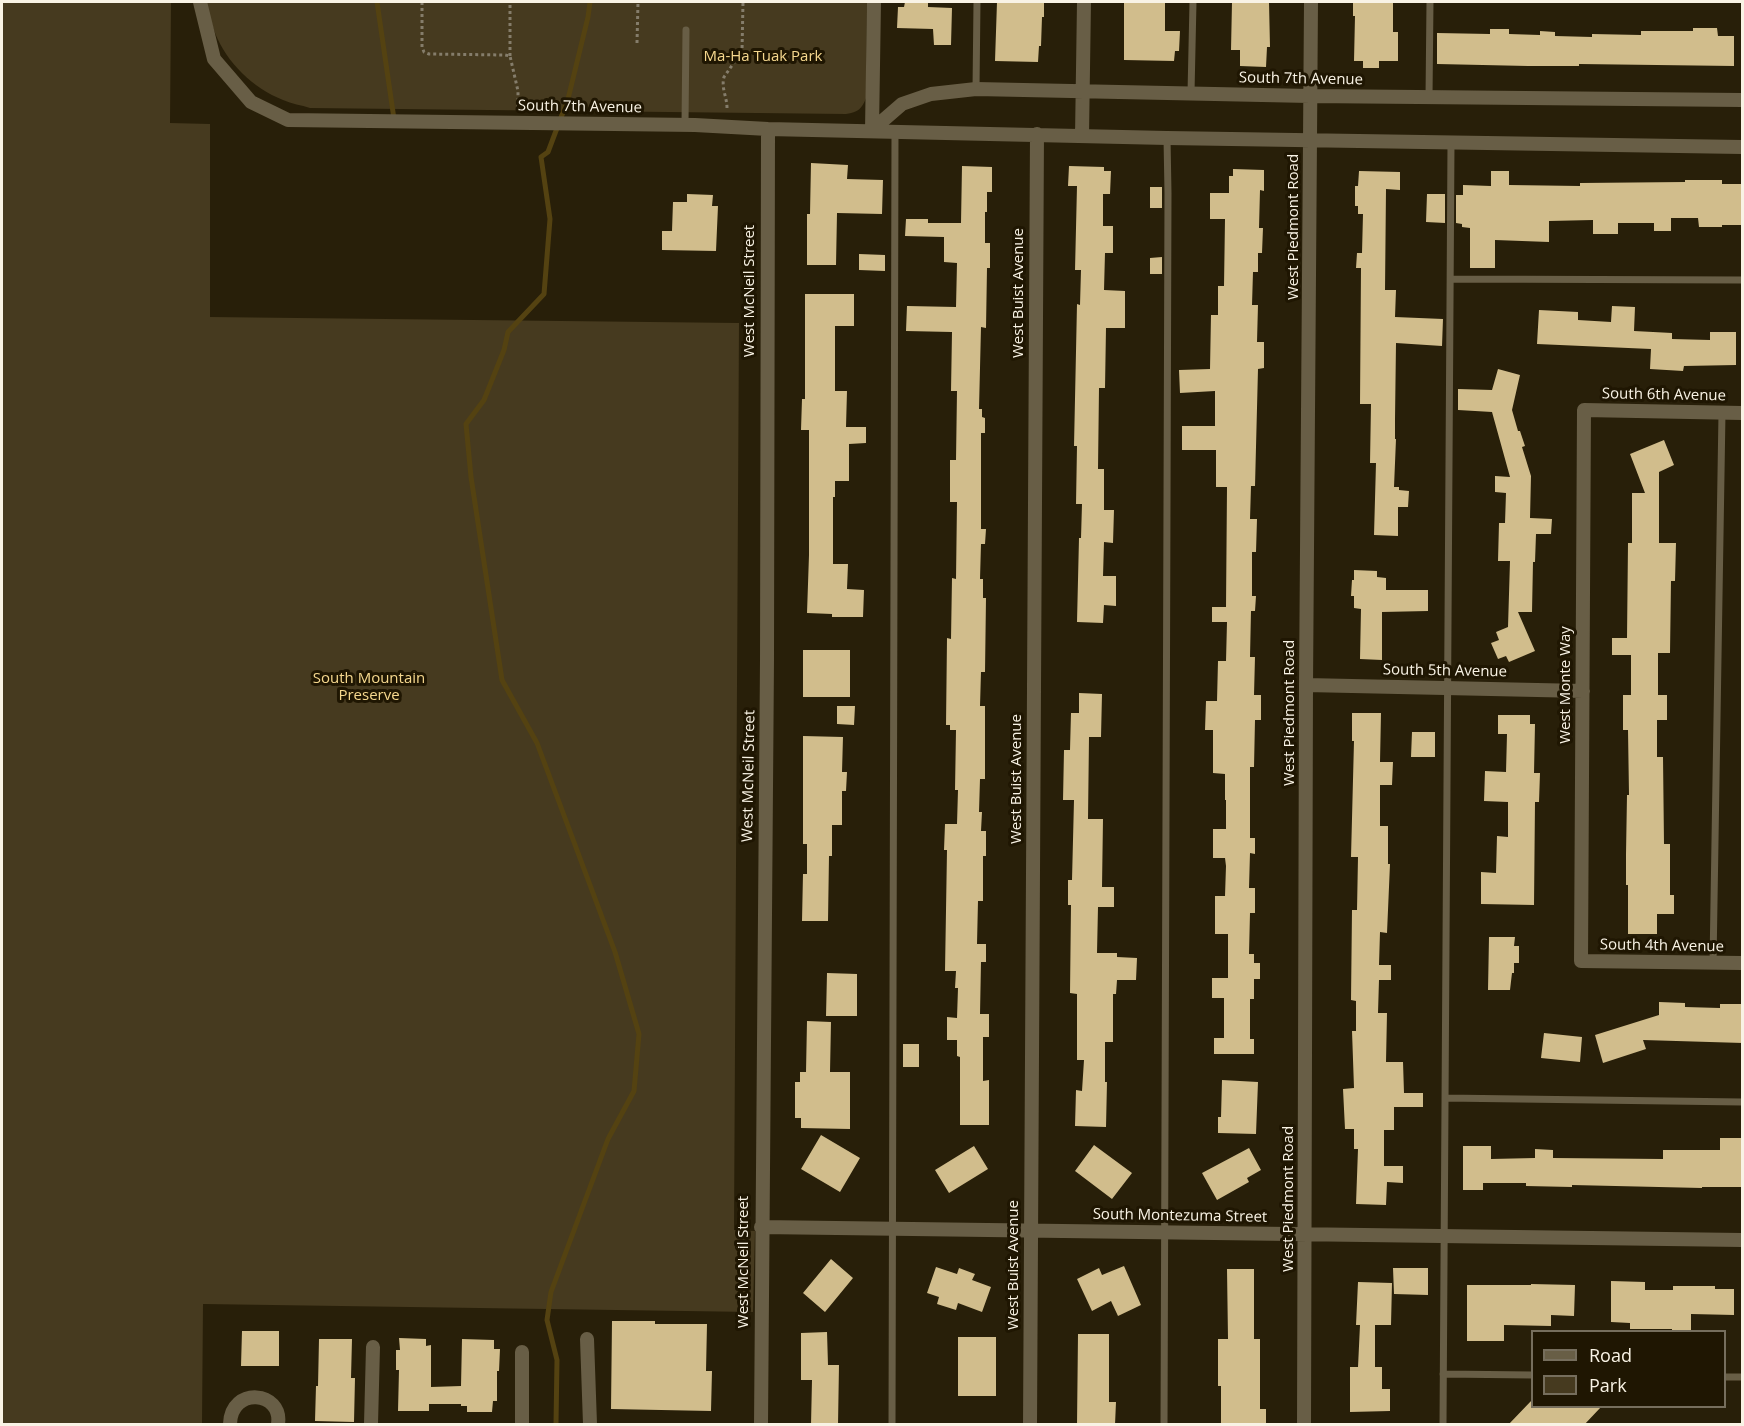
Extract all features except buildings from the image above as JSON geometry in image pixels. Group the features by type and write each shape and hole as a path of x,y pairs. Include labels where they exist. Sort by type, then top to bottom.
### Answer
{"street":[{"name":"South 7th Avenue","path":"200,2 214,59 251,102 288,120 685,124 768,129 1167,138 1743,147"},
{"path":"872,130 873,2"},
{"path":"1082,136 1084,2"},
{"name":"West Piedmont Road","path":"1305,1425 1306,685 1311,2"},
{"name":"South 7th Avenue","path":"872,130 902,104 931,94 976,89 1310,96 1743,100"},
{"name":"West McNeil Street","path":"760,1425 768,129"},
{"name":"West Buist Avenue","path":"1030,1425 1037,134"},
{"name":"South 6th Avenue","path":"1584,410 1743,413"},
{"name":"West Monte Way","path":"1581,961 1584,410"},
{"name":"South 5th Avenue","path":"1306,685 1583,691"},
{"name":"South 4th Avenue","path":"1581,961 1743,963"},
{"name":"South Montezuma Street","path":"761,1227 1743,1240"},
{"path":"587,1339 590,1425"},
{"path":"371,1425 373,1347"},
{"path":"522,1352 522,1425"},
{"path":"230,1425 231,1414 236,1405 252,1397 270,1402 276,1410 278,1425"}],"lane":[{"path":"976,89 977,2"},
{"path":"1191,93 1193,2"},
{"path":"1429,97 1430,2"},
{"path":"685,124 686,30"},
{"path":"892,1425 895,132"},
{"path":"1164,1425 1167,138"},
{"path":"1443,1425 1451,143"},
{"path":"1451,279 1743,280"},
{"path":"1713,963 1722,412"},
{"path":"1445,1098 1743,1102"},
{"path":"1443,1374 1531,1375"},
{"path":"1726,1377 1743,1377"}],"path":[{"path":"422,2 424,52 510,56"},
{"path":"510,2 510,56 518,91 518,107"},
{"path":"637,42 638,2"},
{"path":"727,108 728,98 723,82 742,51 743,2"}],"green space":[{"name":"South Mountain Preserve","path":"2,2 171,2 170,123 210,124 210,317 739,323 734,1230 755,1231 753,1312 203,1304 202,1424 2,1424"},
{"name":"Ma-Ha Tuak Park","path":"206,2 867,2 866,98 859,109 846,114 310,108 272,95 242,73 220,44"}],"waterway":[{"path":"377,2 394,119"},
{"path":"556,1424 557,1360 547,1320 551,1292 608,1139 634,1091 639,1034 615,952 537,743 502,680 471,477 466,424 484,400 504,350 508,332 544,294 550,219 541,157 548,152 568,99 590,2"}]}
